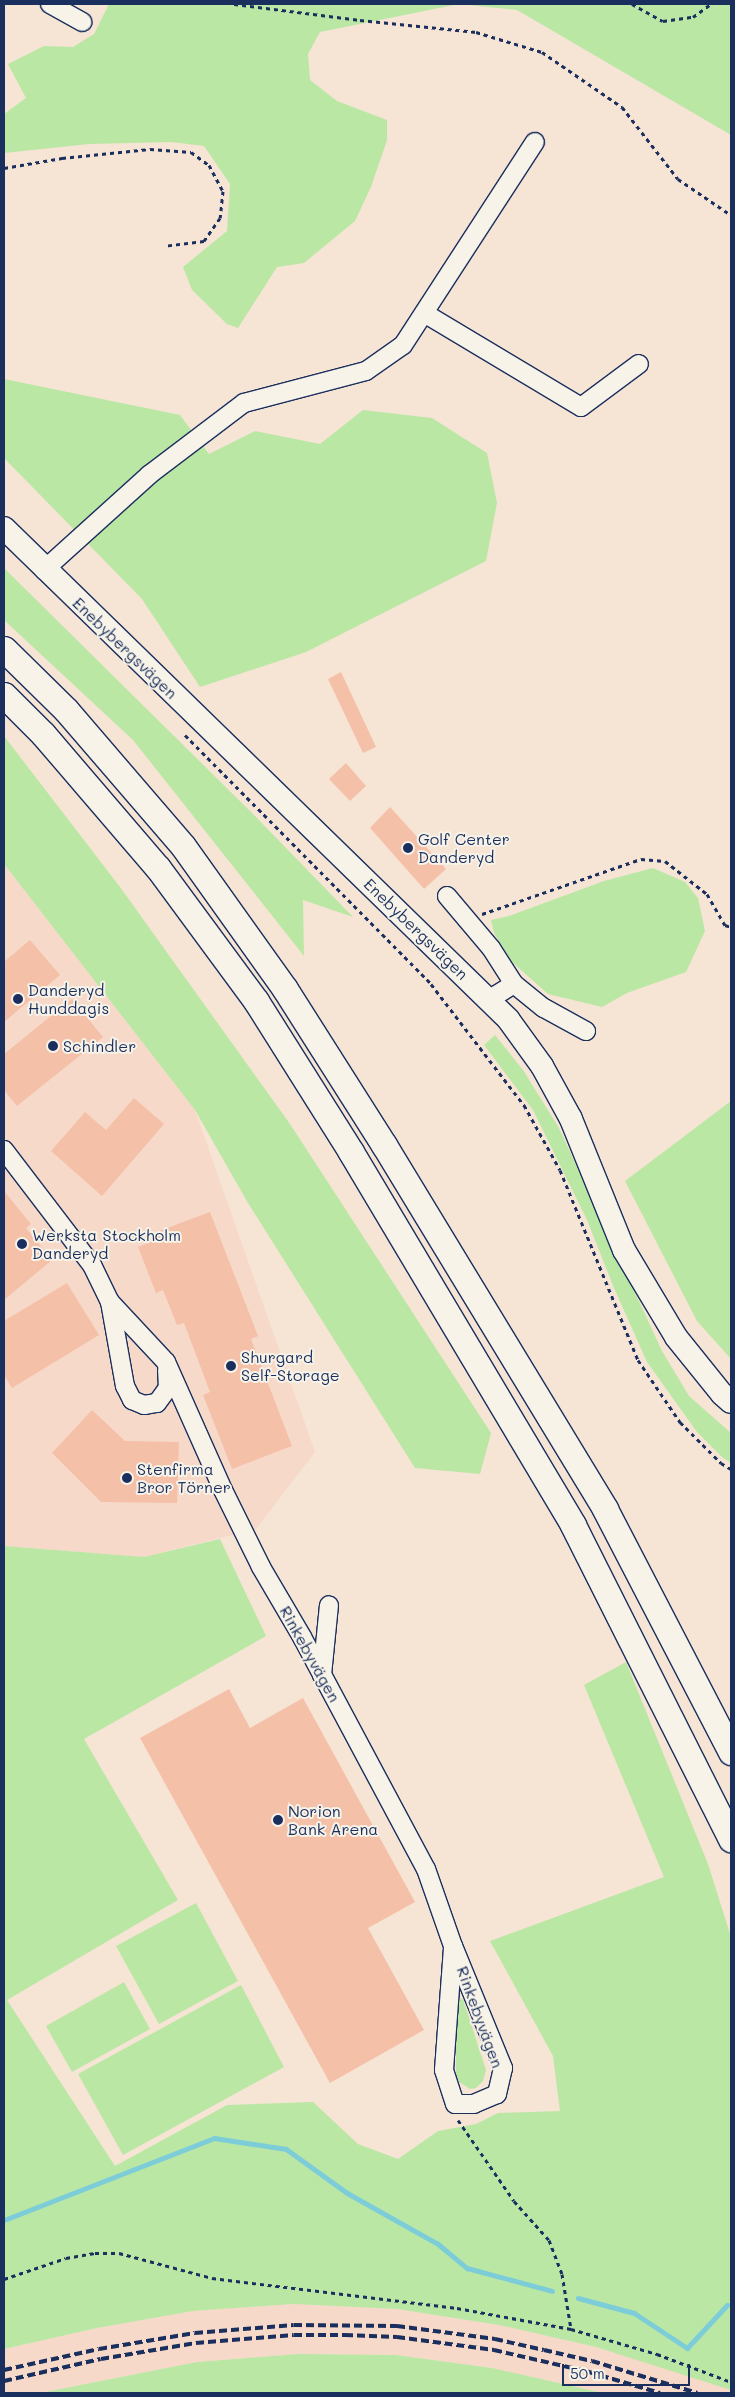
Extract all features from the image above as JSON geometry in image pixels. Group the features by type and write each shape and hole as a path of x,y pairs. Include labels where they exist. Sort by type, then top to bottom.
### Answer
{"highway":[{"path":"4,650 66,710 183,846 285,989 389,1154 606,1509 731,1752"},
{"path":"4,695 43,734 158,868 256,1001 351,1152 573,1525 731,1839"}],"main road":[{"name":"Enebybergsvägen","path":"4,528 44,570 490,999 508,1019 542,1066 571,1119 624,1250 676,1337 722,1394 731,1402"}],"street":[{"path":"50,4 82,22"},
{"path":"44,570 149,475 244,403 366,371 403,345 535,142"},
{"path":"424,314 581,408 638,364"},
{"path":"447,896 492,948 514,984 544,1008 586,1031"},
{"path":"490,999 514,984"},
{"name":"Rinkebyvägen","path":"4,1150 92,1265 110,1302 125,1386 132,1400 151,1406 164,1397 168,1388 166,1362"},
{"name":"Rinkebyvägen","path":"110,1302 166,1362 223,1490 261,1567 322,1675 426,1869 454,1946 503,2068 497,2094 474,2104 455,2104 444,2091 454,1946"},
{"path":"322,1675 329,1604"}],"path":[{"path":"234,4 476,32 542,52 622,106 678,179 731,215"},
{"path":"632,4 663,21 693,17 710,4"},
{"path":"4,168 62,158 150,149 191,152 209,165 223,191 220,218 204,241 166,246"},
{"path":"182,731 431,984 518,1098 560,1170 638,1360 680,1422 721,1463 731,1469"},
{"path":"467,920 641,859 665,861 706,894 725,925 731,927"},
{"path":"444,2091 457,2119 508,2194 549,2240 562,2274 571,2329"},
{"path":"4,2279 66,2258 95,2253 119,2253 212,2278 457,2308 571,2329 657,2354 731,2382"}],"shaded area":[{"path":"4,864 195,1110 315,1452 256,1529 144,1557 4,1546"},
{"path":"293,2304 397,2309 499,2325 596,2347 692,2376 731,2390 731,2393 603,2393 492,2368 396,2355 298,2354 197,2362 40,2393 4,2393 4,2349 97,2328 193,2311"}],"green space":[{"path":"109,4 459,4 320,32 308,54 310,80 337,101 387,120 387,140 371,187 355,221 304,263 277,267 238,328 227,324 192,290 183,267 227,231 230,184 204,146 171,142 89,144 4,153 4,114 26,98 8,64 44,46 73,47 94,34"},
{"path":"459,4 731,4 731,135 517,10"},
{"path":"4,379 180,415 209,454 255,431 320,444 363,410 432,418 487,453 497,503 486,561 306,652 200,687 142,599 4,458"},
{"path":"4,568 251,812 353,917 303,900 304,956 133,740 4,620"},
{"path":"4,736 120,887 290,1124 491,1433 480,1474 415,1468 248,1203 195,1110 4,864"},
{"path":"653,868 685,882 698,898 705,931 686,972 627,993 602,1007 548,994 512,962 494,933 491,920 509,916 604,881"},
{"path":"495,1035 523,1070 559,1128 662,1351 689,1396 731,1433 731,1463 722,1457 697,1432 647,1362 614,1288 587,1220 533,1110 484,1045"},
{"path":"731,1101 731,1359 697,1321 625,1181"},
{"path":"220,1539 266,1636 84,1739 178,1900 7,2000 115,2166 227,2105 313,2102 358,2144 398,2159 438,2131 476,2124 498,2113 560,2111 553,2056 490,1941 664,1877 584,1685 626,1662 708,1864 731,1937 731,2390 596,2347 499,2325 397,2309 293,2304 193,2311 97,2328 4,2349 4,1546 144,1557"},
{"path":"196,1903 238,1981 159,2024 116,1946"},
{"path":"124,1982 150,2029 72,2072 46,2026"},
{"path":"241,1985 284,2067 123,2155 78,2074"},
{"path":"463,1999 486,2070 483,2081 476,2088 470,2089 456,2080 456,2008 458,2000"},
{"path":"298,2354 396,2355 492,2368 603,2393 40,2393 197,2362"}],"building":[{"path":"341,672 376,747 363,753 328,679"},
{"path":"346,763 366,786 350,801 329,779"},
{"name":"Golf Center Danderyd","path":"390,807 446,869 424,889 370,828"},
{"name":"Danderyd Hunddagis","path":"30,940 60,975 4,1022 4,962"},
{"name":"Schindler","path":"72,999 103,1037 17,1106 4,1090 4,1054"},
{"path":"134,1098 164,1124 102,1196 51,1151 85,1112 106,1130"},
{"name":"Werksta Stockholm Danderyd","path":"4,1191 31,1224 26,1228 52,1260 4,1300"},
{"name":"Shurgard Self-Storage","path":"210,1212 258,1336 251,1339 292,1446 232,1469 203,1395 210,1392 184,1323 177,1325 163,1290 156,1293 138,1247 154,1241 151,1234"},
{"path":"67,1283 99,1335 12,1388 4,1375 4,1321"},
{"name":"Stenfirma Bror Törner","path":"92,1410 125,1441 179,1442 177,1503 101,1502 52,1453"},
{"name":"Norion Bank Arena","path":"229,1689 250,1728 303,1698 415,1902 368,1928 424,2030 330,2083 140,1738"}],"waterway":[{"path":"4,2220 214,2138 286,2149 347,2193 438,2244 467,2268 552,2291"},
{"path":"578,2298 634,2313 687,2348 727,2305"}],"railway":[{"path":"4,2370 99,2349 195,2333 294,2325 397,2326 495,2339 592,2361 697,2393"},
{"path":"4,2381 101,2359 196,2343 294,2335 345,2335 397,2337 494,2350 589,2372 660,2393"}],"place":[{"name":"Golf Center Danderyd","path":"408,848"},
{"name":"Danderyd Hunddagis","path":"18,999"},
{"name":"Schindler","path":"53,1046"},
{"name":"Werksta Stockholm Danderyd","path":"22,1244"},
{"name":"Shurgard Self-Storage","path":"231,1366"},
{"name":"Stenfirma Bror Törner","path":"127,1478"},
{"name":"Norion Bank Arena","path":"278,1820"}]}
